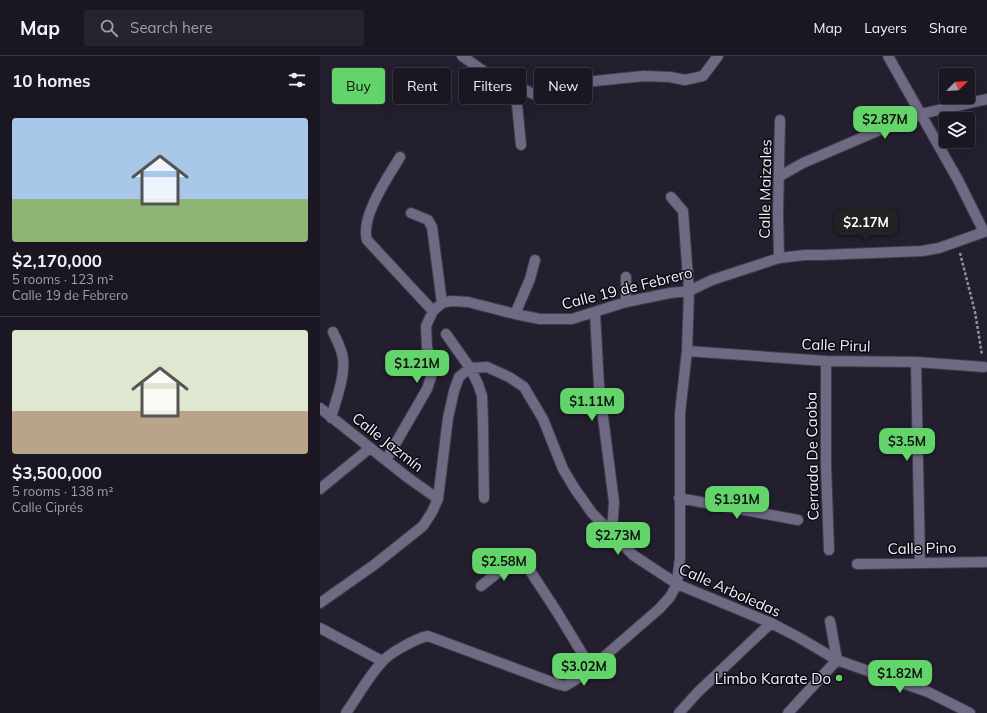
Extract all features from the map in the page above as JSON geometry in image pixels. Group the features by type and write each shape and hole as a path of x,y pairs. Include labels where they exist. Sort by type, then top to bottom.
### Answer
{"street":[{"path":"462,56 479,68"},
{"path":"888,56 986,231"},
{"path":"526,90 533,94 575,83 644,76 670,77 685,80 703,76 715,60"},
{"path":"780,176 802,163 921,114 987,98"},
{"path":"517,104 521,145"},
{"name":"Calle Maizales","path":"779,258 778,214 780,120"},
{"path":"400,157 372,207 364,233 366,240 434,311"},
{"path":"346,713 382,661 408,644 422,637 428,636 565,686 591,668 659,609 670,597 677,584 680,557 680,412 687,351 689,291 682,212 671,197"},
{"path":"386,460 427,389 431,377 431,365 427,347 426,326 434,311 442,303 432,227 428,220 411,213"},
{"name":"Calle 19 de Febrero","path":"442,303 451,300 468,302 540,319 572,319 626,302 670,293 689,291 712,280 779,258 805,255 922,252 970,238 986,231"},
{"path":"515,314 530,279 535,260"},
{"path":"626,277 626,302"},
{"path":"595,313 599,386 614,502 610,532"},
{"path":"331,418 343,372 342,358 334,332"},
{"path":"446,334 470,368 482,396 484,498"},
{"name":"Calle Pirul","path":"687,351 826,361 916,362 984,367"},
{"name":"Cerrada De Caoba","path":"826,361 826,465 829,550"},
{"path":"916,362 920,562"},
{"name":"Calle Arboledas","path":"470,368 487,367 509,377 524,387 543,419 563,469 592,513 633,555 677,584 771,623 837,660 928,692 970,713"},
{"path":"320,603 374,565 423,526 432,512 438,499 448,418 454,391 459,377 470,368"},
{"name":"Calle Jazmín","path":"320,408 407,478 438,499"},
{"path":"320,489 370,448"},
{"path":"679,498 798,520"},
{"path":"481,586 511,562 519,560 525,563 591,668"},
{"name":"Calle Pino","path":"857,564 987,562"},
{"path":"788,713 837,660 830,621"},
{"path":"679,713 698,692 771,623"},
{"path":"320,628 382,661"}],"path":[{"path":"956,241 975,312 984,367"}],"place":[{"name":"Limbo Karate Do","path":"839,678"}]}
